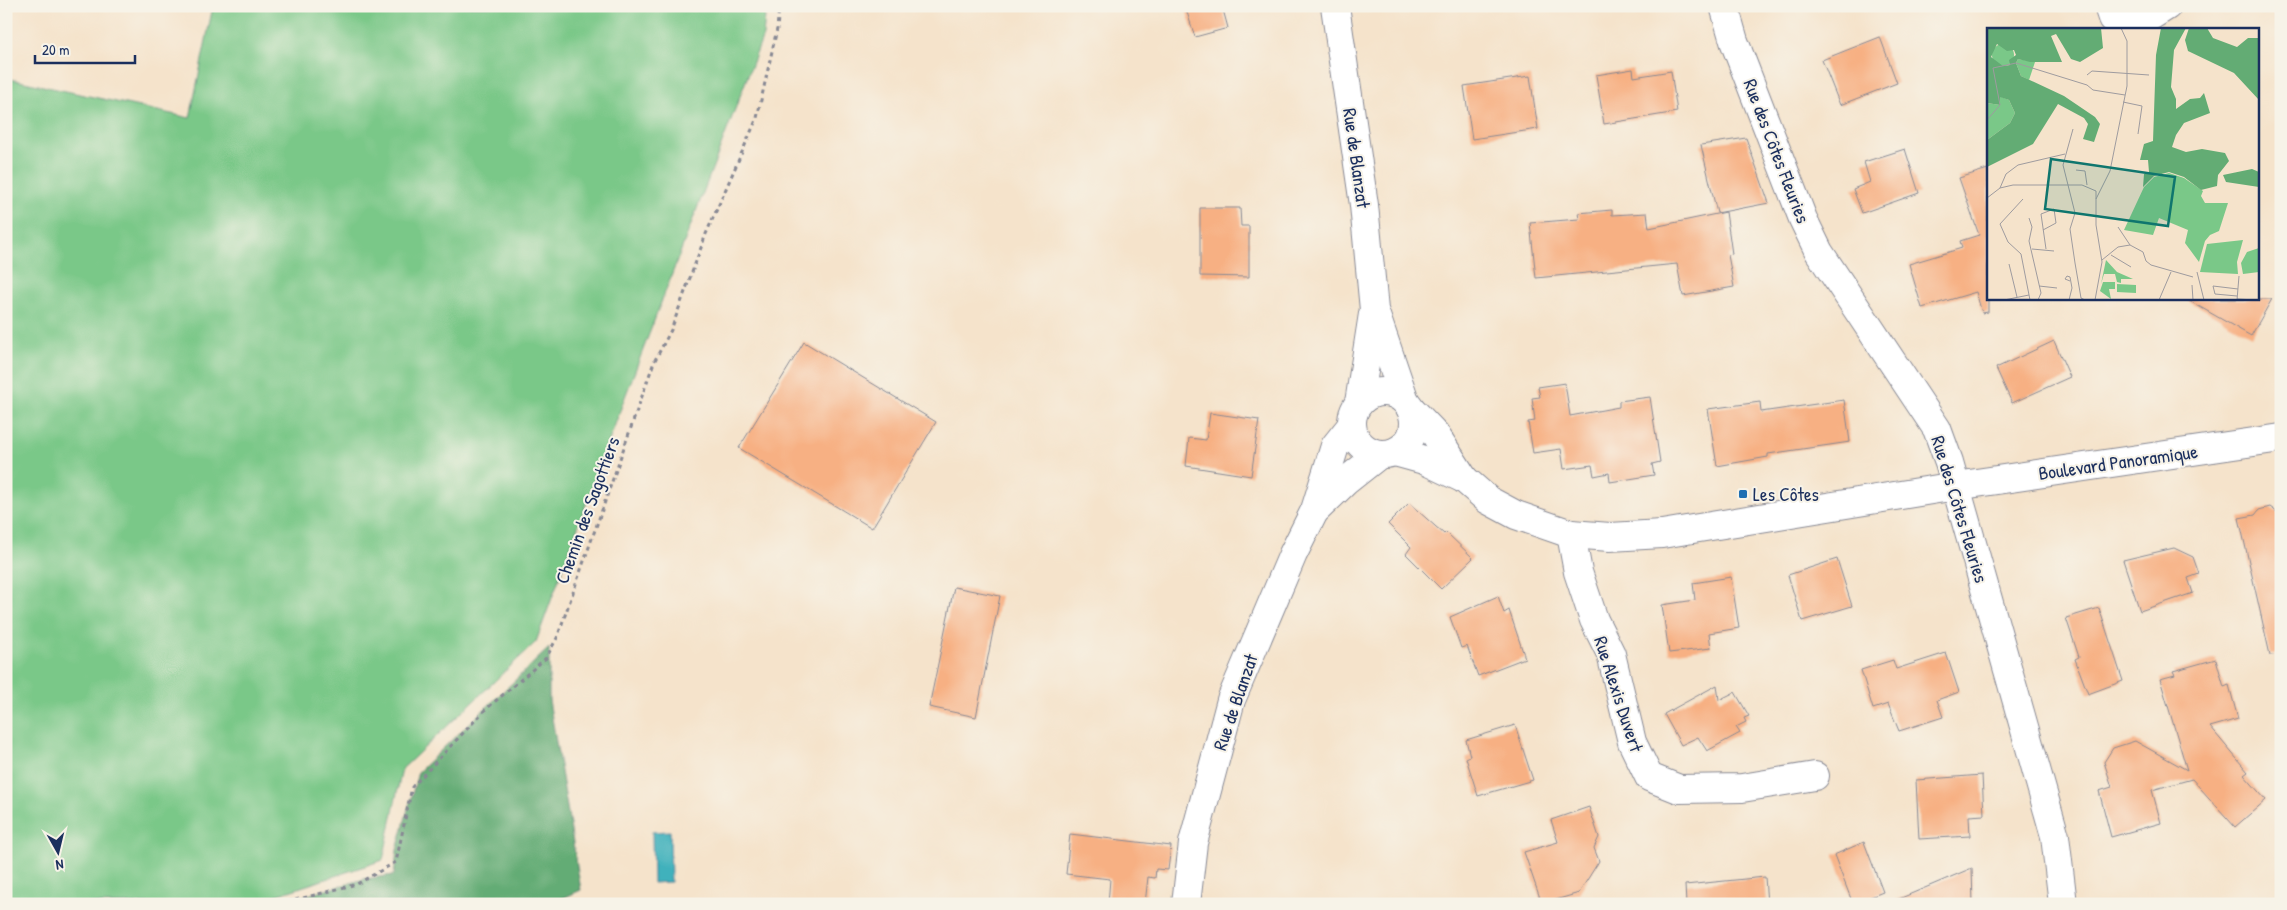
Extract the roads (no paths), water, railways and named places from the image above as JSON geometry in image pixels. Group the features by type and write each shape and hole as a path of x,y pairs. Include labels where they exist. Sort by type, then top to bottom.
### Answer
{"street":[{"name":"Rue de Blanzat","path":"1335,6 1364,205 1374,310 1408,405"},
{"name":"Rue des Côtes Fleuries","path":"1724,6 1734,41 1803,219 1819,252 1937,428 1956,486 2055,836 2063,904"},
{"path":"2108,6 2112,18 2143,21 2167,6"},
{"name":"Rue de Blanzat","path":"1186,904 1193,843 1231,700 1293,554 1316,510 1335,446 1355,414 1374,310"},
{"path":"1464,479 1435,434 1408,405 1394,394 1382,392 1369,395 1355,414 1354,436 1361,445 1370,451 1424,460 1464,479 1488,500 1516,515 1570,534 1610,537 1662,534 1956,486"},
{"path":"1387,453 1403,446 1410,438 1414,419 1408,405"},
{"name":"Boulevard Panoramique","path":"1956,486 2281,438"},
{"name":"Rue de Blanzat","path":"1316,510 1346,481 1387,453"},
{"name":"Rue Alexis Duvert","path":"1570,534 1578,572 1594,620 1610,654 1632,742 1649,777 1679,789 1742,788 1815,776"}],"water":[{"path":"670,831 671,882 653,883 652,832"}],"place":[{"name":"Les Côtes","path":"1743,494"}]}
